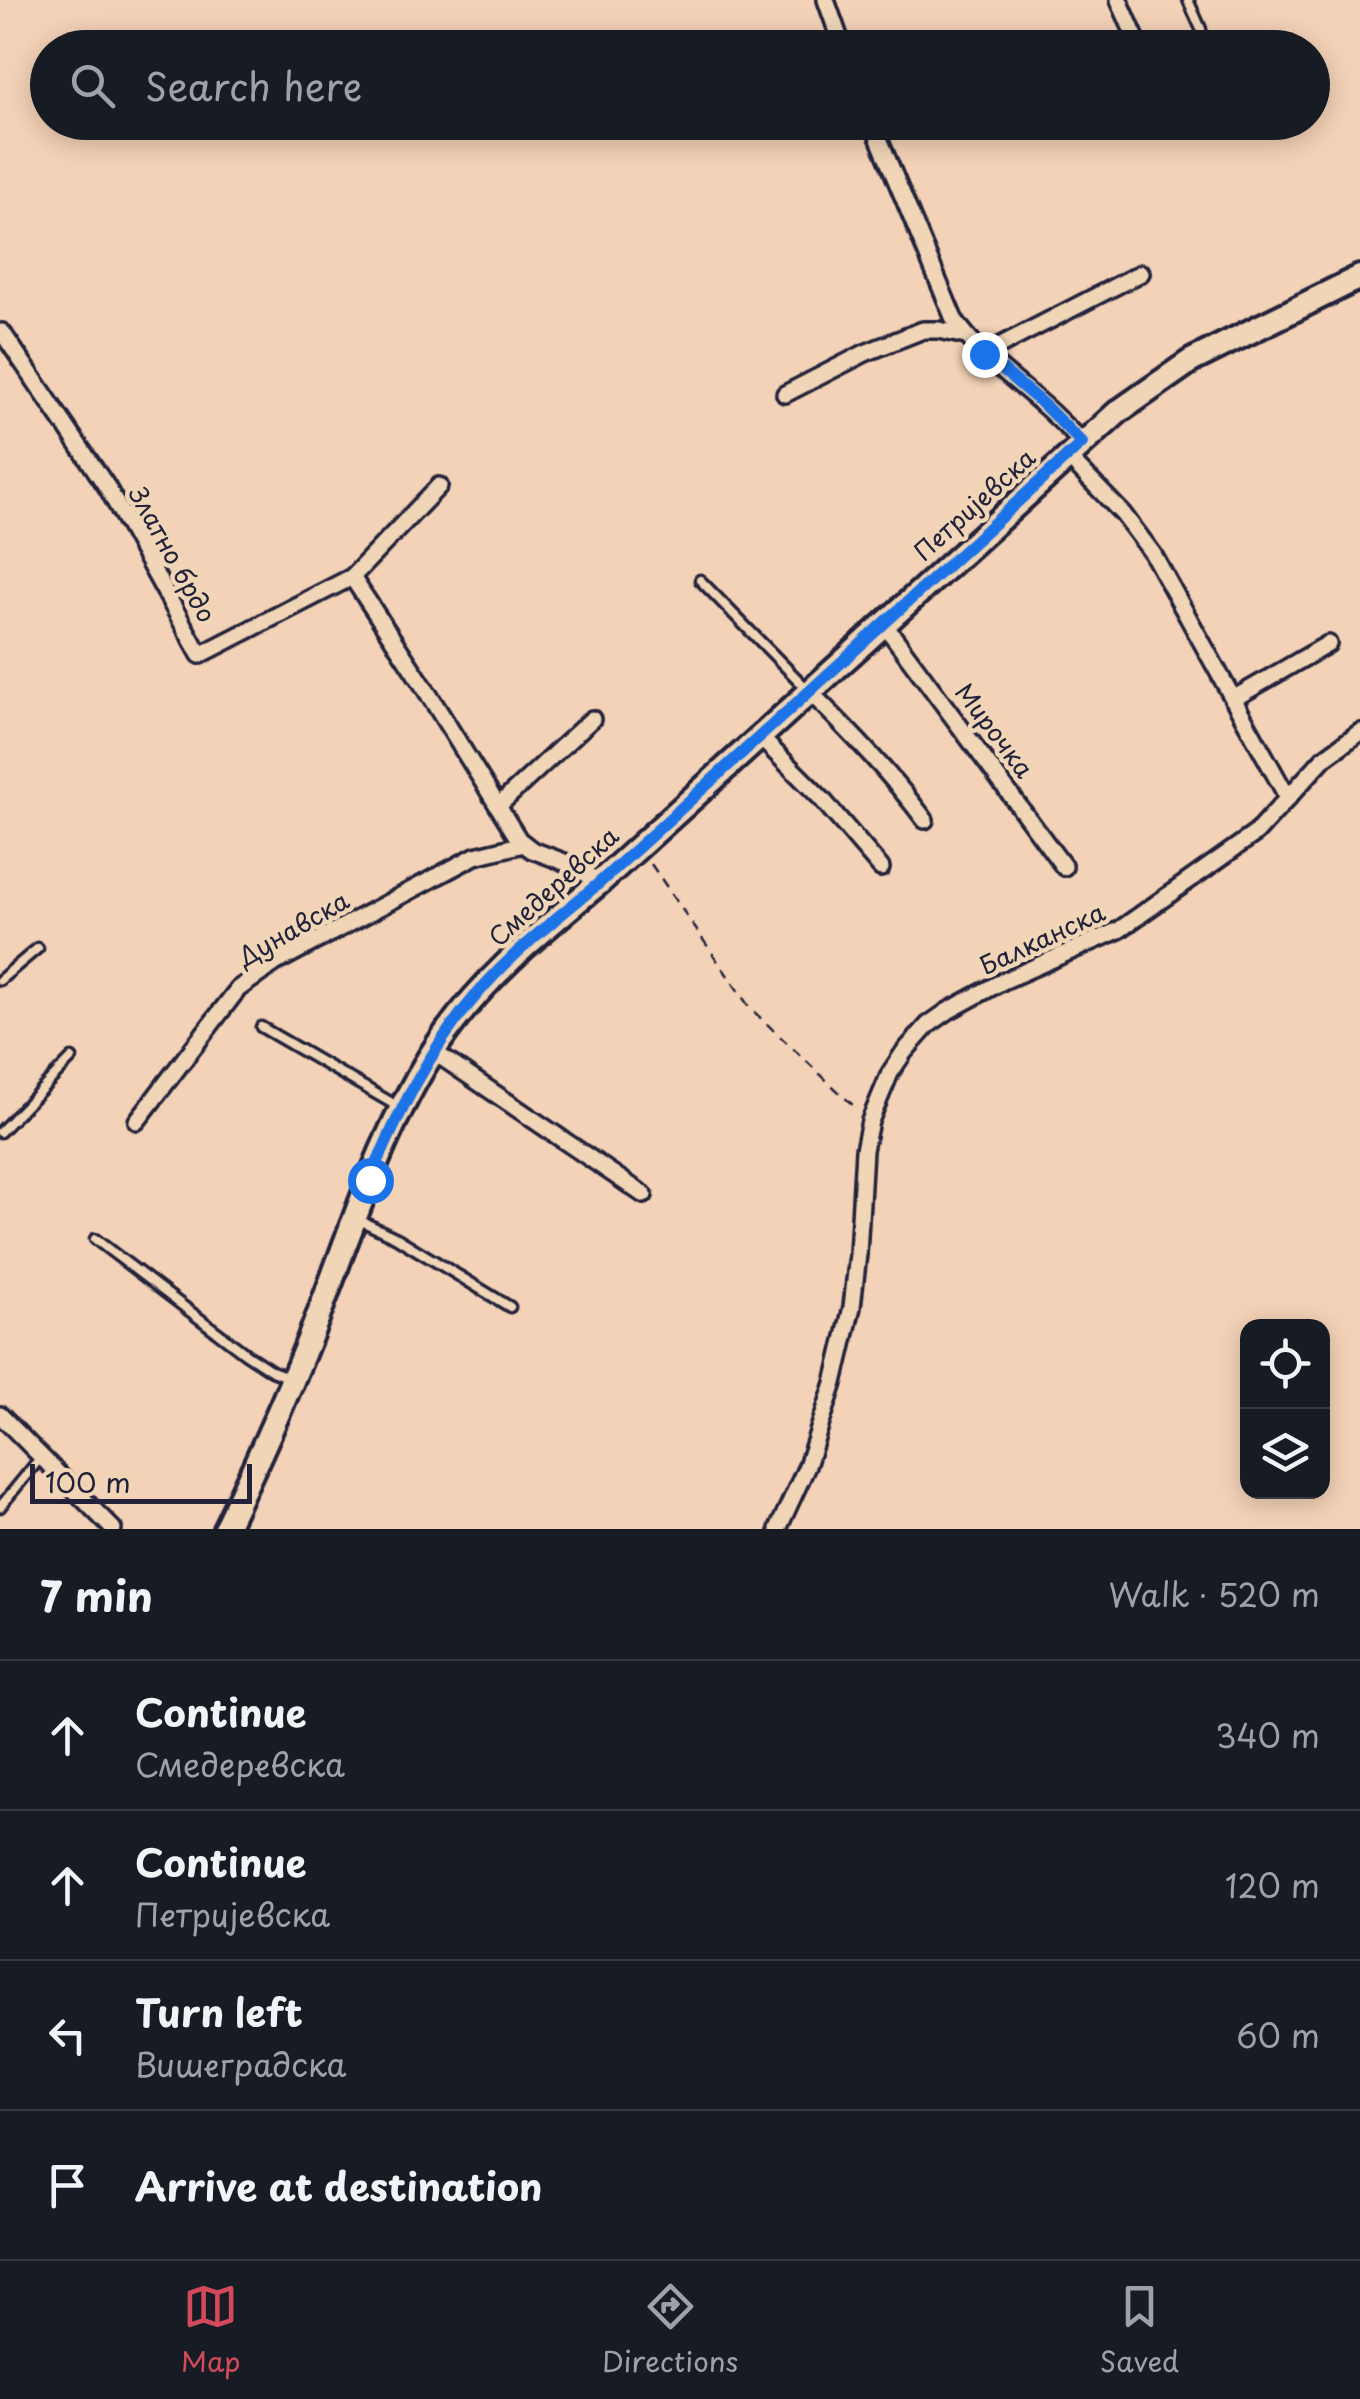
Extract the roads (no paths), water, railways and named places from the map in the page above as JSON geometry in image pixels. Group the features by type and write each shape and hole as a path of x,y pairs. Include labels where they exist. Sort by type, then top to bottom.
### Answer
{"main road":[{"name":"Петријевска","path":"884,624 1137,397 1190,362 1360,278"},
{"name":"Смедеревска","path":"225,1529 294,1379 401,1109 462,1012 529,942 884,624"}],"street":[{"path":"826,0 837,30"},
{"path":"1120,0 1132,30"},
{"path":"879,140 954,319 984,354 1044,405 1145,542 1288,798"},
{"path":"984,354 1141,273"},
{"path":"785,394 865,353 923,330 966,336"},
{"name":"Златно брдо","path":"2,332 107,487 200,655 352,577 439,486"},
{"path":"352,577 524,844 575,866 598,884"},
{"name":"Мирочка","path":"884,624 1064,867"},
{"path":"1233,699 1328,644"},
{"path":"810,692 863,745 925,820"},
{"path":"498,806 592,720"},
{"name":"Балканска","path":"778,1529 807,1466 834,1383 852,1307 864,1150 870,1121 904,1052 928,1025 1003,981 1120,930 1256,833 1324,758 1360,732"},
{"path":"760,737 821,798 882,868"},
{"name":"Дунавска","path":"137,1121 238,988 275,963 475,856 524,844"},
{"path":"434,1052 644,1195"},
{"path":"0,1415 114,1529"}],"lane":[{"path":"1188,0 1201,29"},
{"path":"700,580 810,692"},
{"path":"0,980 38,948"},
{"path":"262,1027 401,1109"},
{"path":"0,1132 72,1058"},
{"path":"355,1218 398,1238 510,1307"},
{"path":"95,1239 246,1354 294,1379"},
{"path":"0,1507 41,1457"}]}
